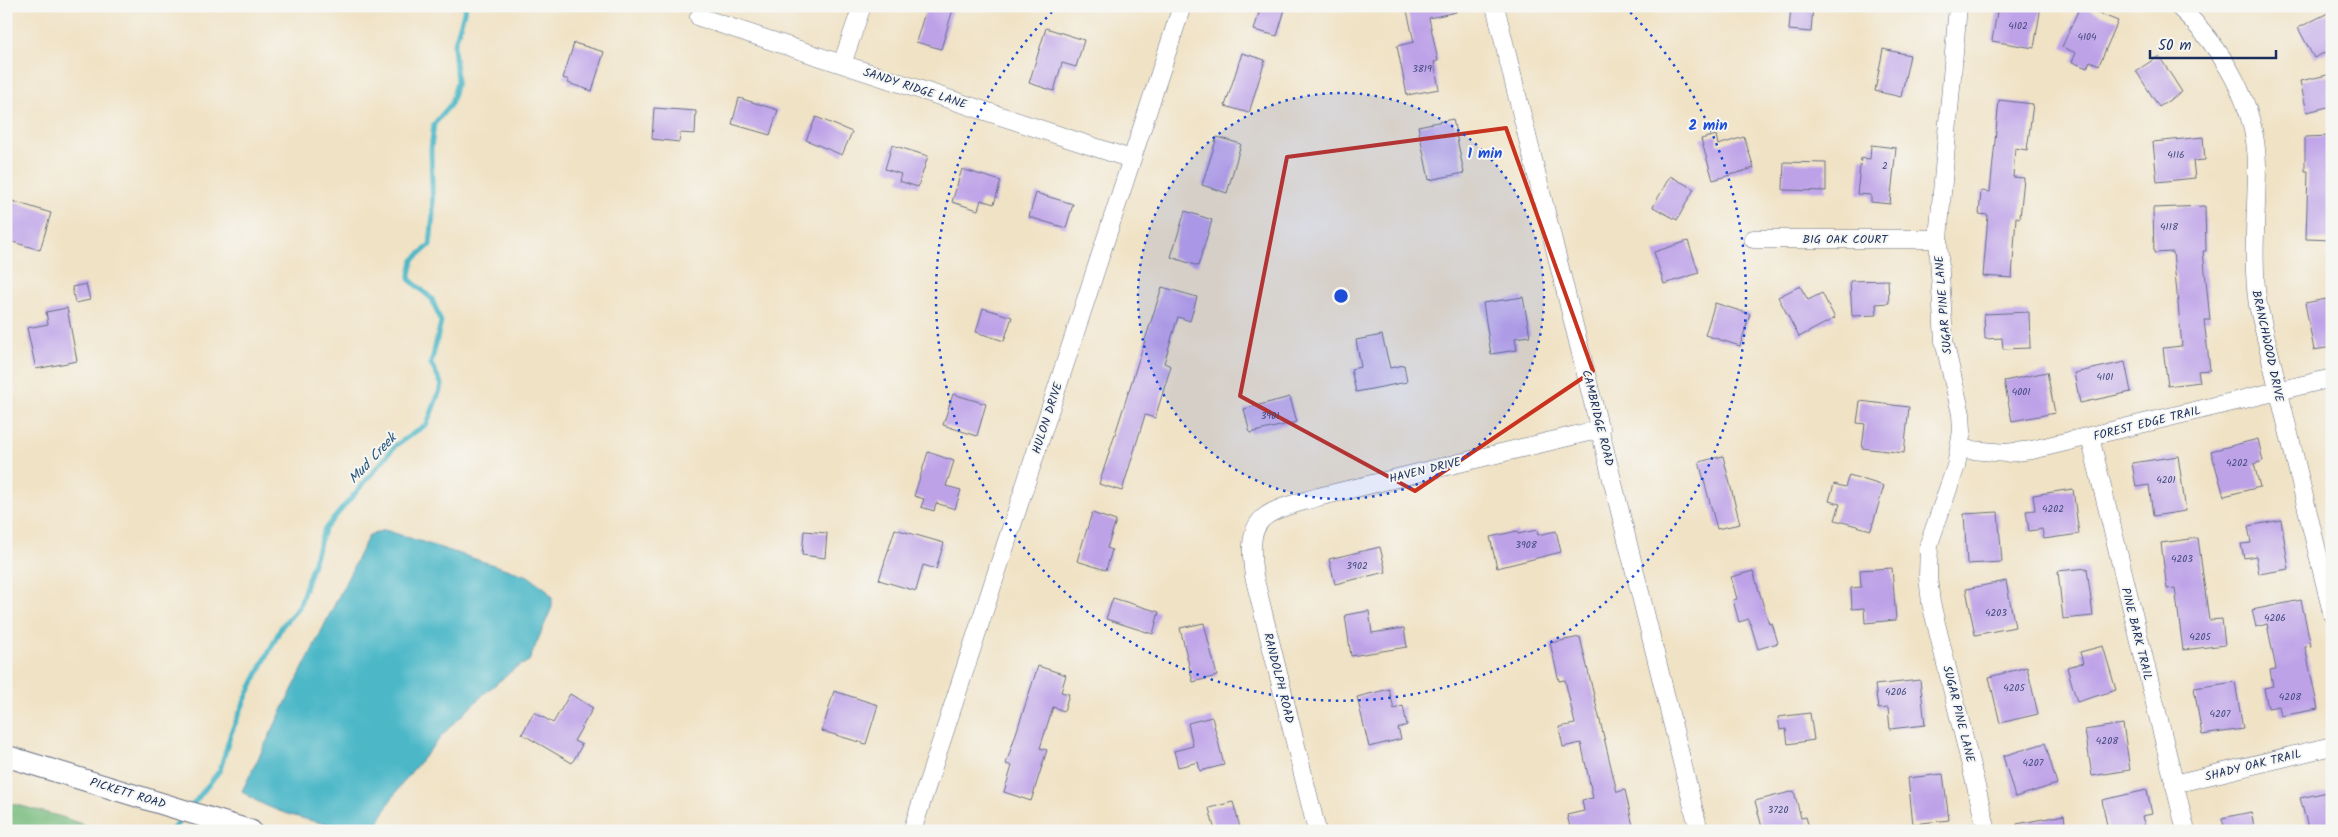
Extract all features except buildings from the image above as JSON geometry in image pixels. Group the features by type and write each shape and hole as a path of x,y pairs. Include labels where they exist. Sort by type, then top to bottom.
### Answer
{"street":[{"path":"842,64 862,6"},
{"name":"HULON DRIVE","path":"912,831 1182,6"},
{"name":"CAMBRIDGE ROAD","path":"1495,6 1699,831"},
{"name":"SUGAR PINE LANE","path":"1958,6 1938,239 1944,341 1961,414 1960,449 1929,544 1928,577 1931,603 1987,831"},
{"name":"BRANCHWOOD DRIVE","path":"2178,6 2210,40 2226,63 2238,86 2254,138 2257,171 2254,279 2277,392 2332,613"},
{"name":"SANDY RIDGE LANE","path":"700,17 1131,159"},
{"name":"BIG OAK COURT","path":"1753,239 1938,239"},
{"name":"FOREST EDGE TRAIL","path":"1960,449 2006,453 2032,450 2332,378"},
{"name":"HAVEN DRIVE","path":"1256,525 1274,510 1318,497 1601,429"},
{"name":"PINE BARK TRAIL","path":"2090,436 2186,831"},
{"name":"RANDOLPH ROAD","path":"1256,525 1251,547 1254,576 1317,831"},
{"name":"SHADY OAK TRAIL","path":"2174,784 2332,746"},
{"name":"PICKETT ROAD","path":"6,756 250,831"}],"highlighted area":[{"path":"1506,128 1593,371 1415,491 1240,396 1287,157"}],"green space":[{"path":"6,802 62,817 101,831 6,831"}],"water":[{"path":"385,530 528,576 546,589 552,598 552,607 529,661 514,669 485,693 447,730 407,777 390,801 378,823 361,828 346,827 281,812 252,799 242,791 369,535"}],"waterway":[{"name":"Mud Creek","path":"191,807 220,770 231,733 248,693 282,626 299,607 324,530 396,445 427,424 442,385 431,364 441,322 432,299 409,279 413,260 430,245 433,215 431,149 434,124 451,104 457,82 454,46 466,6"},
{"name":"Mud Creek","path":"171,831 184,816"}]}
